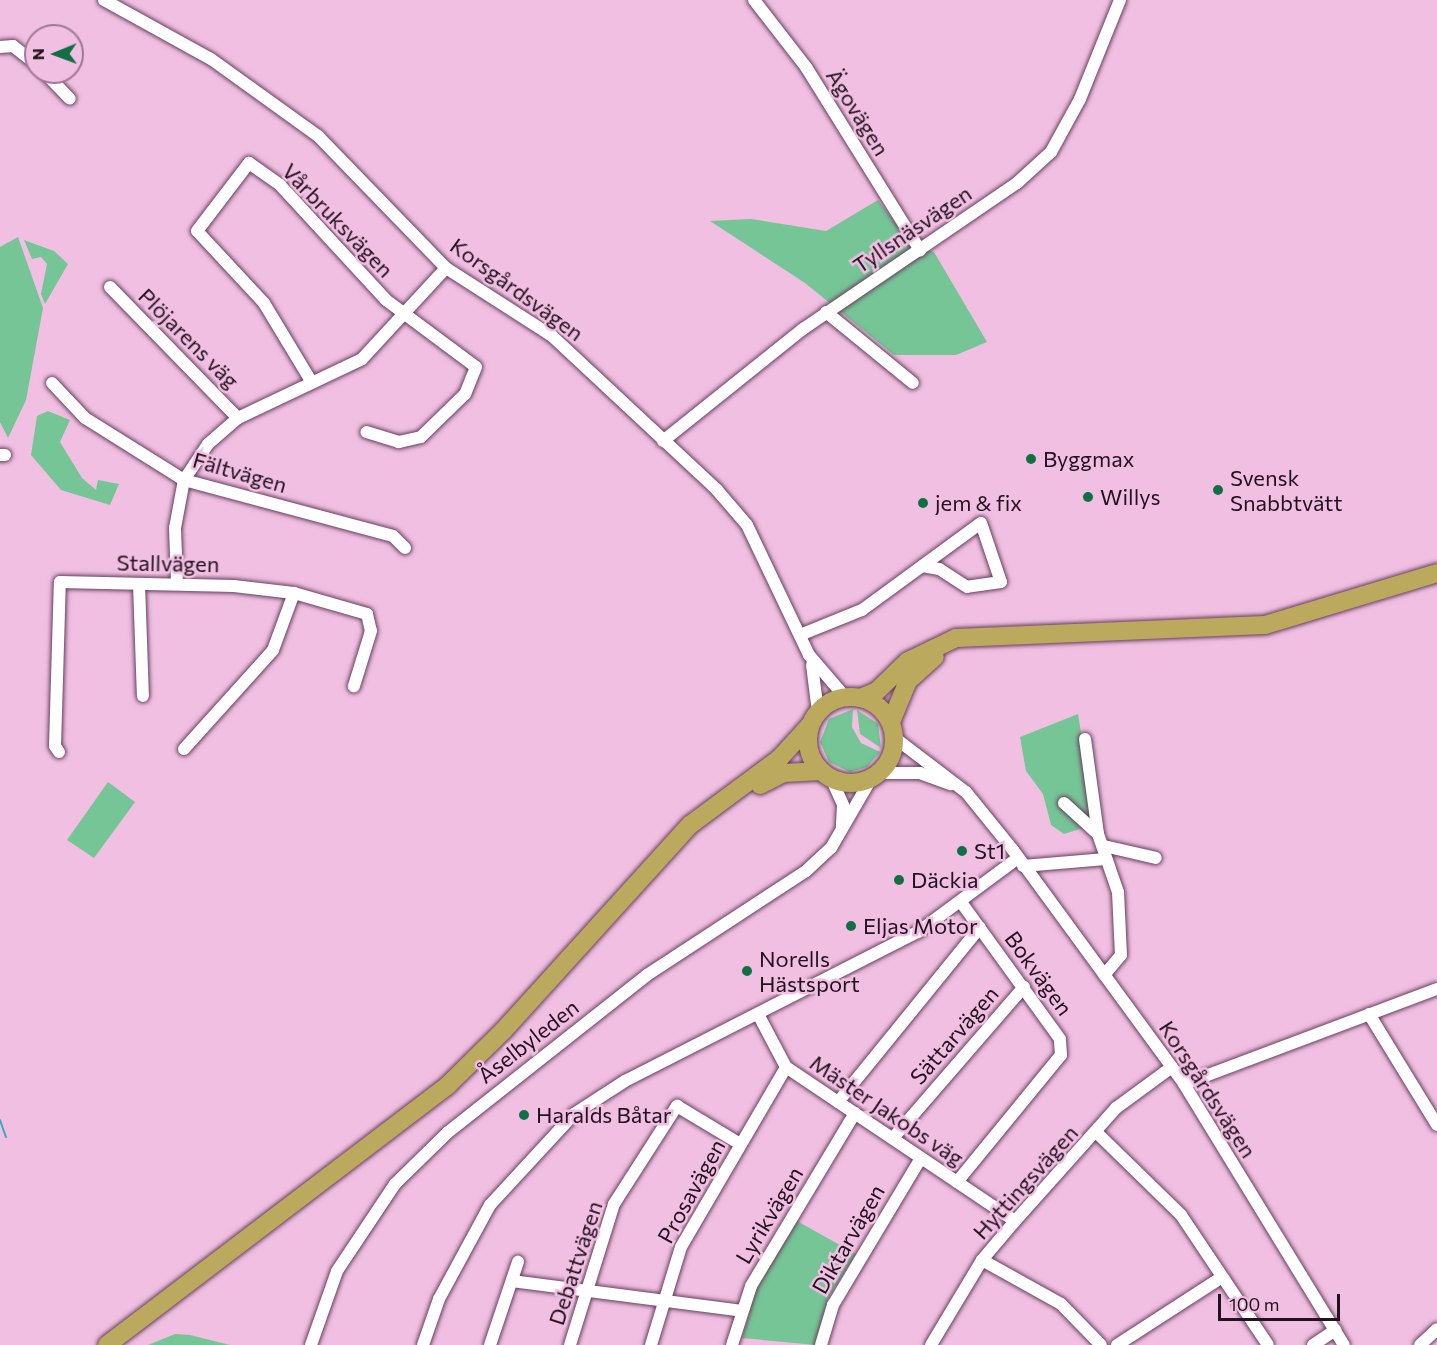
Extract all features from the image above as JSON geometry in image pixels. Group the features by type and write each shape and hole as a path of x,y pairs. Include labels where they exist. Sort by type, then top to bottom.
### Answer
{"highway":[{"path":"107,1345 448,1085 504,1030 690,825 779,759 814,718 852,697 883,685 908,661 956,638 1265,625 1437,573"},
{"path":"124,1345 453,1093 721,811 776,776 826,776 852,784 875,776 916,671 957,648 1266,635 1437,584"},
{"path":"852,697 875,704 893,730"},
{"path":"814,718 809,753 826,776"}],"street":[{"name":"Korsgårdsvägen","path":"104,0 211,59 318,136 446,268 552,336 663,441 747,525 810,655 852,697"},
{"name":"Ägovägen","path":"754,0 806,67 920,250"},
{"name":"Tyllsnäsvägen","path":"663,441 826,312 1017,183 1051,152 1080,99 1120,0"},
{"path":"0,47 13,46 24,55"},
{"path":"56,84 70,99"},
{"name":"Vårbruksvägen","path":"311,381 264,303 197,231 249,163 280,185 406,316"},
{"path":"177,583 175,528 184,480 208,444 238,418 311,381 362,359 406,316 446,268"},
{"name":"Plöjarens väg","path":"110,287 238,418"},
{"path":"826,312 914,383"},
{"path":"367,432 399,442 422,437 441,423 477,375 467,357 406,316"},
{"name":"Fältvägen","path":"52,383 85,418 184,480 393,536 405,548"},
{"path":"800,635 862,610 922,566 981,523 1001,582 967,587 939,569 922,566"},
{"name":"Stallvägen","path":"59,752 54,746 60,582 177,583 294,593 367,614 372,622 354,686"},
{"path":"140,584 142,696"},
{"path":"184,749 273,650 294,593"},
{"name":"Korsgårdsvägen","path":"810,655 814,718"},
{"name":"Korsgårdsvägen","path":"893,730 966,792 1021,862 1172,1067 1344,1345"},
{"path":"1085,739 1101,840 1118,892 1123,940 1120,955 1104,975"},
{"name":"Korsgårdsvägen","path":"875,776 920,773 966,792"},
{"path":"826,776 843,805 841,832"},
{"name":"Åselbyleden","path":"311,1345 338,1271 394,1184 447,1133 647,975 806,872 841,832 875,776"},
{"path":"1064,803 1101,840 1155,858"},
{"path":"423,1345 465,1244 524,1162 574,1113 625,1081 918,932 1021,862 1106,860"},
{"name":"Bokvägen","path":"957,1182 1061,1055 1060,1039 961,902"},
{"path":"838,1102 980,927"},
{"name":"Sättarvägen","path":"893,1138 1024,987"},
{"path":"1184,1084 1437,989"},
{"name":"Mäster Jakobs väg","path":"758,1014 786,1067 1015,1221"},
{"path":"1369,1014 1437,1125"},
{"name":"Prosavägen","path":"651,1345 681,1247 786,1067"},
{"name":"Hyttingsvägen","path":"931,1345 982,1260 1015,1221 1097,1133 1116,1108 1172,1067"},
{"name":"Debattvägen","path":"570,1345 614,1204 678,1106 740,1144"},
{"name":"Lyrikvägen","path":"732,1345 751,1286 855,1113"},
{"path":"1097,1133 1181,1215 1268,1345"},
{"name":"Diktarvägen","path":"821,1345 832,1305 921,1158"},
{"path":"982,1260 1061,1304 1101,1345"},
{"path":"490,1345 518,1262"},
{"path":"1117,1345 1222,1277"},
{"path":"512,1281 742,1311"},
{"path":"1420,1345 1437,1329"},
{"path":"1313,1345 1335,1330"}],"green space":[{"path":"878,200 911,244 934,252 987,342 956,355 894,355 805,283 710,221 751,219 826,231"},
{"path":"18,237 43,308 26,400 8,438 0,422 0,247"},
{"path":"24,240 54,251 68,264 45,304 41,294 47,264 41,257 32,259"},
{"path":"48,411 70,420 60,442 82,478 96,490 98,480 119,484 110,505 61,490 31,455 37,416"},
{"path":"853,709 852,727 861,743 880,752 867,767 850,772 829,762 820,742 829,719"},
{"path":"857,710 878,724 881,748 860,734"},
{"path":"1078,714 1096,824 1064,834 1051,825 1043,794 1026,771 1020,737"},
{"path":"108,782 135,802 94,858 67,840"},
{"path":"797,1221 856,1254 828,1298 816,1345 742,1338 758,1282"},
{"path":"175,1334 190,1335 230,1345 148,1345"}],"waterway":[{"path":"0,1120 6,1137"}],"place":[{"name":"Byggmax","path":"1031,459"},
{"name":"Svensk Snabbtvätt","path":"1218,490"},
{"name":"Willys","path":"1088,497"},
{"name":"jem & fix","path":"923,503"},
{"name":"St1","path":"962,851"},
{"name":"Däckia","path":"899,880"},
{"name":"Eljas Motor","path":"851,926"},
{"name":"Norells Hästsport","path":"747,971"},
{"name":"Haralds Båtar","path":"524,1115"}]}
